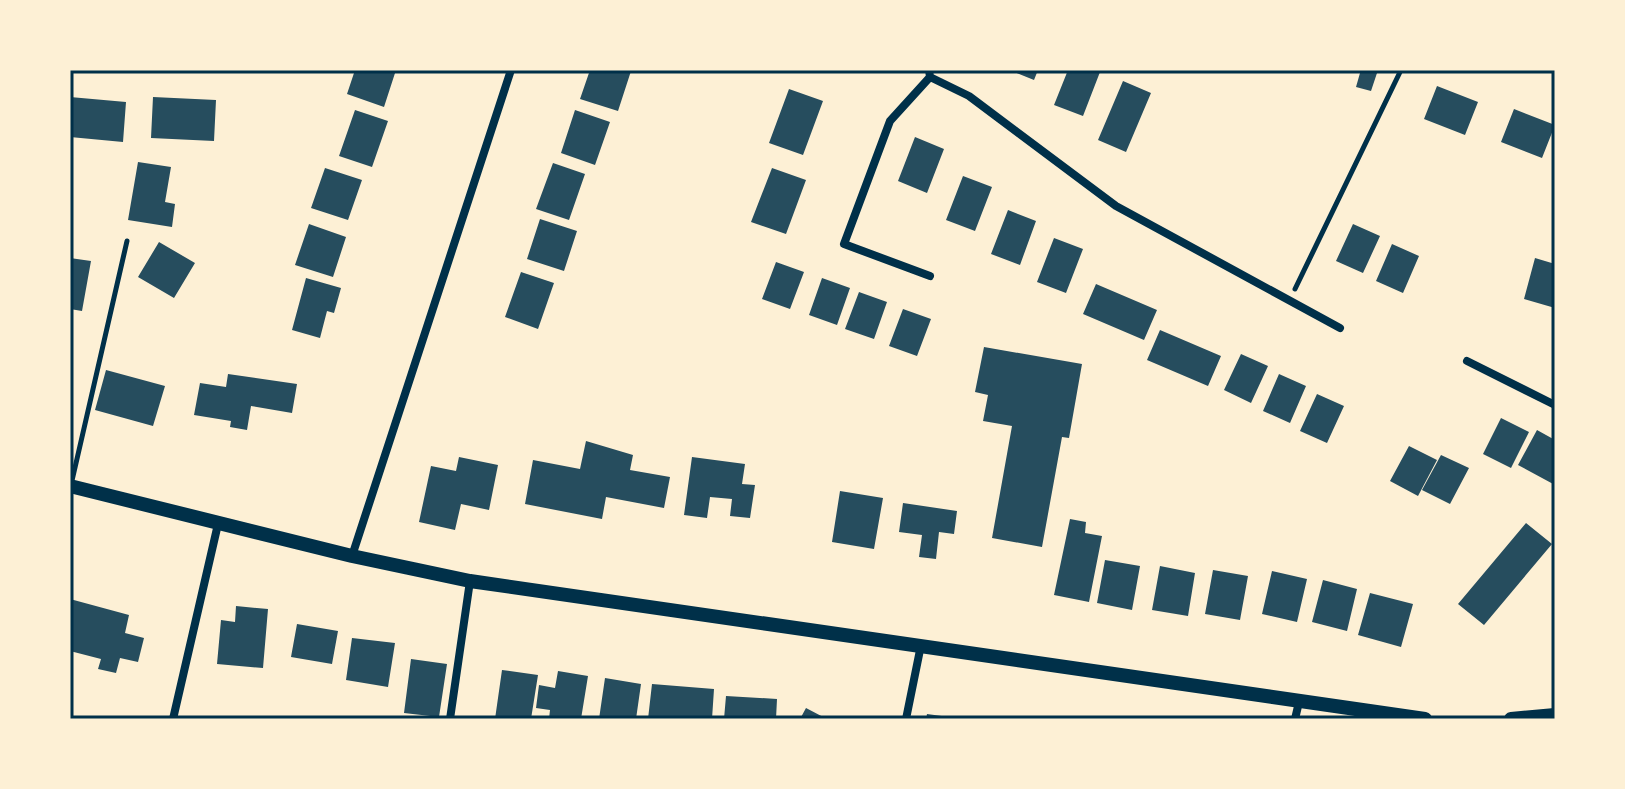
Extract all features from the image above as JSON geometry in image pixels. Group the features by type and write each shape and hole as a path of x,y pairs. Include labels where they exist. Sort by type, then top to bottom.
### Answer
{"street":[{"path":"352,556 511,70"},
{"path":"930,276 844,244 890,121 930,73 969,96 1116,206 1340,328"},
{"path":"1467,361 1555,405"},
{"path":"70,486 352,556 470,581 1425,719"},
{"path":"173,719 218,524"},
{"path":"450,719 470,581"},
{"path":"906,719 921,644"},
{"path":"1295,719 1299,702"},
{"path":"1511,719 1555,715"}],"lane":[{"path":"70,486 127,241"}],"path":[{"path":"1289,301 1401,70"}],"building":[{"path":"355,70 396,70 384,107 347,94"},
{"path":"590,70 631,71 618,111 580,99"},
{"path":"1009,70 1038,70 1034,80"},
{"path":"1068,70 1100,72 1083,116 1054,105"},
{"path":"1353,70 1378,70 1371,91 1356,87 1360,73"},
{"path":"1123,81 1151,93 1126,152 1098,140"},
{"path":"1437,86 1478,102 1465,135 1424,119"},
{"path":"789,89 823,101 803,155 769,143"},
{"path":"70,97 126,102 123,142 70,137"},
{"path":"153,97 216,100 214,141 151,138"},
{"path":"1514,109 1555,125 1542,158 1501,142"},
{"path":"355,110 388,121 372,167 339,156"},
{"path":"575,110 610,122 595,165 561,153"},
{"path":"915,137 944,149 927,193 898,181"},
{"path":"138,162 171,167 165,202 175,204 172,227 128,220"},
{"path":"553,163 585,174 569,220 536,209"},
{"path":"325,168 362,180 348,220 311,208"},
{"path":"772,168 806,180 786,234 751,222"},
{"path":"963,176 992,187 975,231 946,220"},
{"path":"1008,210 1036,221 1020,265 991,254"},
{"path":"540,219 577,231 564,271 527,259"},
{"path":"309,224 346,237 333,277 295,265"},
{"path":"1353,224 1380,236 1363,273 1336,261"},
{"path":"1054,238 1083,249 1066,293 1037,282"},
{"path":"159,242 195,263 174,298 138,277"},
{"path":"1392,244 1419,256 1403,293 1376,281"},
{"path":"70,258 91,261 82,311 70,309"},
{"path":"1535,258 1555,264 1555,308 1524,299"},
{"path":"776,262 804,272 790,309 762,299"},
{"path":"521,272 554,283 538,329 505,317"},
{"path":"306,278 341,288 334,313 327,311 320,338 292,330"},
{"path":"822,278 850,288 837,325 809,315"},
{"path":"1096,284 1157,310 1144,340 1083,314"},
{"path":"859,292 887,302 874,339 845,329"},
{"path":"903,309 931,319 917,356 889,346"},
{"path":"1160,330 1221,356 1208,386 1147,360"},
{"path":"984,347 1082,364 1069,438 1062,437 1042,547 992,538 1012,426 983,421 988,395 975,392"},
{"path":"1241,354 1268,366 1251,403 1224,390"},
{"path":"106,370 165,386 153,426 95,410"},
{"path":"228,374 297,384 292,413 251,406 247,430 230,427 231,421 194,415 200,383 226,387"},
{"path":"1279,374 1306,386 1290,423 1263,411"},
{"path":"1317,394 1344,406 1327,443 1300,431"},
{"path":"1501,418 1529,432 1511,468 1483,454"},
{"path":"1537,430 1555,440 1555,485 1518,465"},
{"path":"586,441 633,455 630,470 670,477 664,508 606,497 602,519 525,504 533,460 580,469"},
{"path":"1409,446 1437,460 1418,496 1390,481"},
{"path":"1441,455 1469,468 1450,504 1422,490"},
{"path":"459,457 498,465 489,510 461,504 455,530 419,522 431,466 456,471"},
{"path":"692,457 745,464 742,484 755,485 750,518 730,516 732,499 710,497 707,518 684,515"},
{"path":"840,491 883,498 874,549 832,542"},
{"path":"903,503 957,511 954,534 939,532 936,559 919,557 922,535 899,532"},
{"path":"1070,519 1086,522 1085,533 1102,536 1089,602 1054,595"},
{"path":"1526,523 1552,544 1484,625 1458,604"},
{"path":"1105,560 1140,566 1132,610 1097,603"},
{"path":"1160,566 1195,573 1188,616 1152,610"},
{"path":"1213,570 1248,576 1240,620 1205,614"},
{"path":"1272,571 1307,579 1297,622 1262,614"},
{"path":"1323,580 1357,589 1347,631 1312,622"},
{"path":"1370,593 1413,604 1401,647 1358,635"},
{"path":"70,599 129,615 125,633 144,638 138,662 120,658 116,673 98,669 101,659 70,651"},
{"path":"236,606 268,609 263,668 217,664 221,620 235,622"},
{"path":"297,624 338,631 332,664 291,657"},
{"path":"352,638 395,643 388,687 346,680"},
{"path":"411,659 447,664 439,717 404,713"},
{"path":"502,670 538,675 531,719 495,719"},
{"path":"558,671 588,676 581,719 549,719 550,710 536,708 539,685 555,688"},
{"path":"605,678 641,684 636,719 599,719"},
{"path":"652,684 714,689 712,719 648,719"},
{"path":"726,696 777,699 776,719 724,719"},
{"path":"806,708 827,719 800,719"},
{"path":"927,714 949,717 949,719 926,719"}]}
